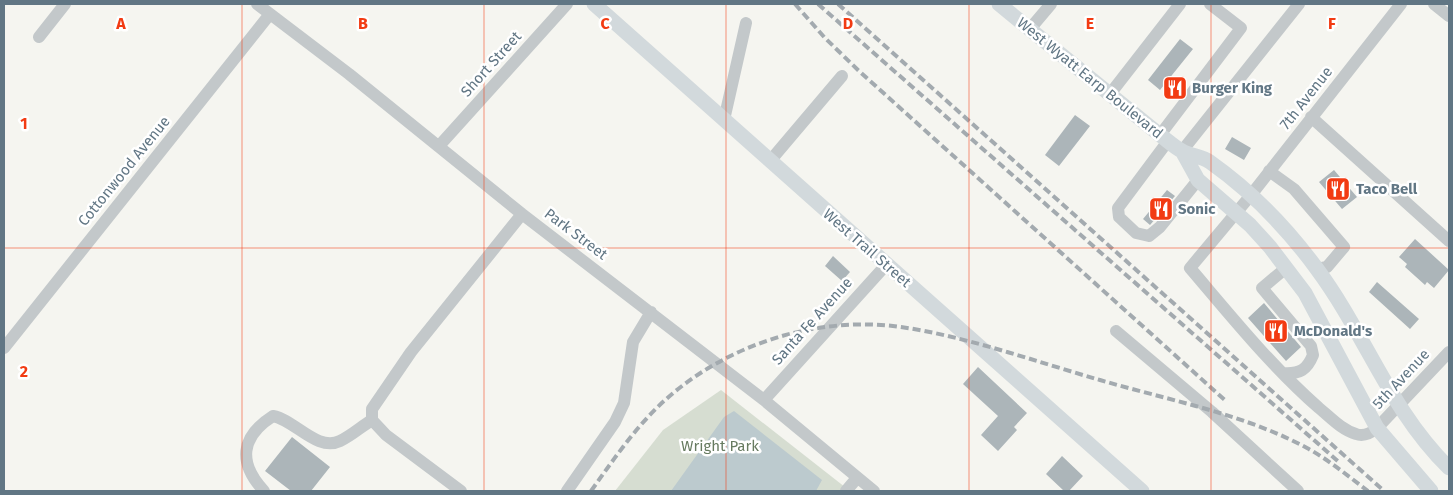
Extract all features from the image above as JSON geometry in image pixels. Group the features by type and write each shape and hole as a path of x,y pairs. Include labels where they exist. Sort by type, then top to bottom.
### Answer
{"main road":[{"name":"West Trail Street","path":"594,4 886,266 982,347 1142,491"},
{"name":"West Wyatt Earp Boulevard","path":"999,4 1164,138 1182,151 1208,160 1252,194 1317,269 1354,326 1397,406 1422,439 1449,468"},
{"name":"West Wyatt Earp Boulevard","path":"1182,151 1198,180 1236,212 1286,268 1305,293 1377,428"},
{"path":"1377,428 1431,491"}],"street":[{"path":"39,37 65,4"},
{"name":"Park Street","path":"257,4 439,146 522,214 764,400 874,491"},
{"name":"Short Street","path":"439,146 567,4"},
{"path":"1029,30 1051,4"},
{"path":"1110,94 1180,4"},
{"path":"1198,180 1160,227 1149,236 1136,233 1119,217 1118,208 1164,138 1241,28 1210,4"},
{"path":"1182,151 1299,4"},
{"name":"7th Avenue","path":"1283,373 1190,268 1252,194 1401,4"},
{"path":"1434,4 1449,16"},
{"name":"Cottonwood Avenue","path":"4,348 270,14"},
{"path":"724,120 746,23"},
{"path":"770,162 842,76"},
{"path":"1311,117 1449,241"},
{"path":"1269,171 1294,188 1344,247 1327,267 1317,269"},
{"path":"461,491 386,435 372,420 372,409 411,352 522,214"},
{"name":"Santa Fe Avenue","path":"764,400 886,266"},
{"path":"1283,373 1296,374 1304,370 1313,355 1311,346 1262,288 1286,268"},
{"path":"567,491 618,416 624,403 633,342 651,312"},
{"path":"1116,331 1212,412 1298,491"},
{"name":"5th Avenue","path":"1377,428 1447,358"},
{"path":"1283,373 1300,392 1343,428 1358,435 1368,434 1377,428"},
{"path":"264,491 247,469 245,455 253,435 263,422 273,416 282,418 321,442 331,443 339,442 372,420"},
{"path":"846,491 858,478"}],"green space":[{"name":"Wright Park","path":"721,390 850,491 615,491 663,430"}],"shaded area":[{"path":"734,411 822,480 816,491 671,491 724,417"}],"building":[{"path":"1180,39 1193,49 1160,90 1148,80"},
{"path":"1075,115 1090,126 1059,166 1045,155"},
{"path":"1232,137 1251,148 1244,160 1225,149"},
{"name":"Taco Bell","path":"1334,170 1357,197 1342,209 1319,182"},
{"name":"Sonic","path":"1167,190 1175,196 1150,225 1143,219"},
{"path":"1415,239 1449,270 1434,288 1427,282 1425,285 1405,267 1407,264 1399,257"},
{"path":"833,256 850,272 842,281 825,266"},
{"path":"1377,282 1419,319 1410,329 1369,292"},
{"name":"McDonald's","path":"1264,303 1301,347 1286,361 1248,318"},
{"path":"978,367 1027,413 1014,427 1017,430 998,451 981,435 998,416 963,384"},
{"path":"292,437 330,467 311,491 291,491 265,471"},
{"path":"1062,456 1083,476 1069,491 1064,491 1046,474"}],"railway":[{"path":"795,4 825,38 859,71 1227,402"},
{"path":"818,4 1340,463"},
{"path":"838,4 1384,491"},
{"path":"591,491 647,418 672,394 700,373 731,356 763,342 797,332 832,326 867,324 901,327 950,337 1232,417 1283,436 1307,448 1331,463 1368,491"}],"place":[{"name":"Burger King","path":"1175,88"},
{"name":"Taco Bell","path":"1338,189"},
{"name":"Sonic","path":"1161,209"},
{"name":"McDonald's","path":"1276,331"}]}
